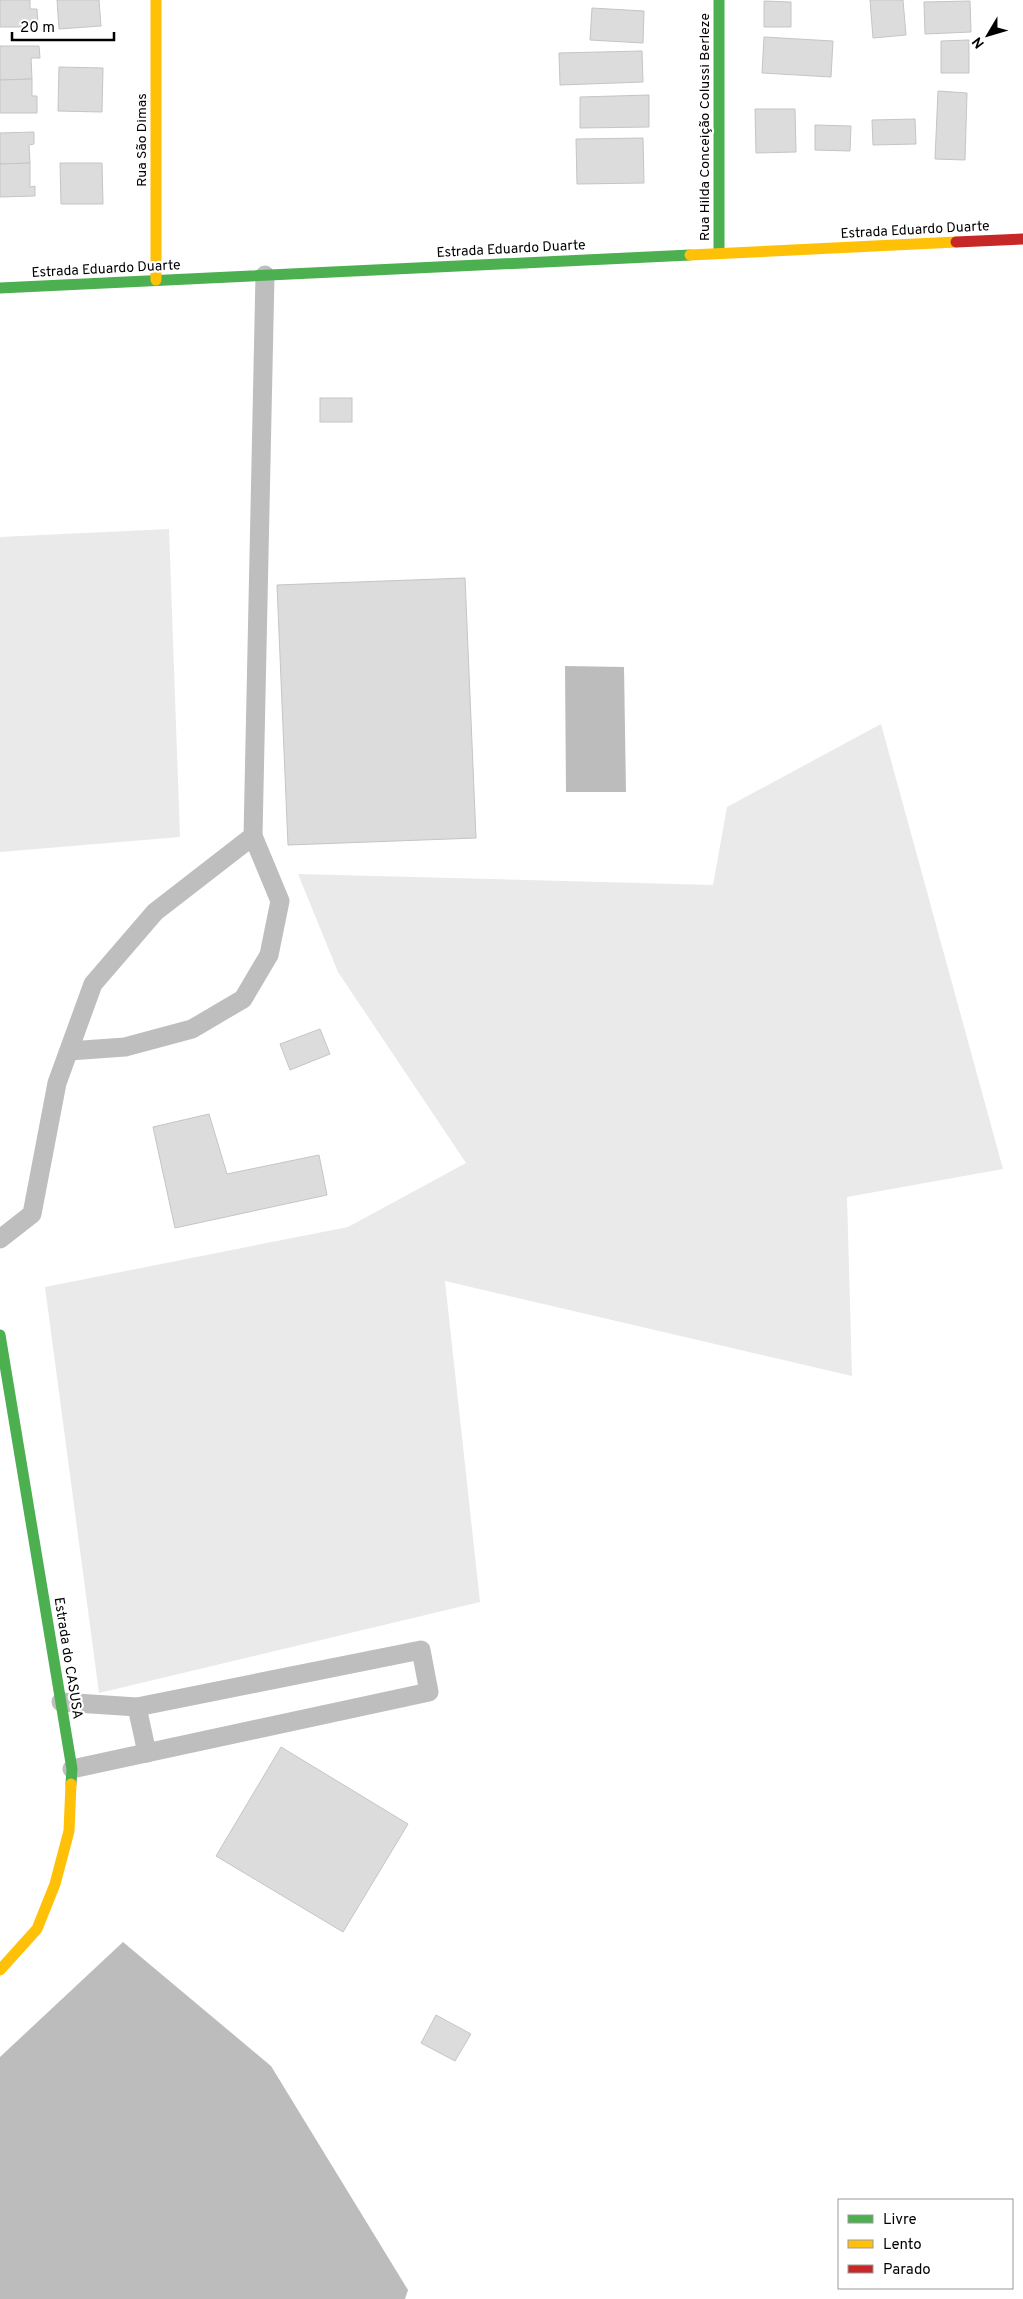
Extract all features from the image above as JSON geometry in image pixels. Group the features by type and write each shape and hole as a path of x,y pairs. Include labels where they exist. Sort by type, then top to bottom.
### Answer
{"street":[{"name":"Rua São Dimas","path":"156,0 156,280"},
{"name":"Rua Hilda Conceição Colussi Berleze","path":"719,0 720,253"},
{"name":"Estrada Eduardo Duarte","path":"0,288 1023,240"},
{"name":"Estrada do CASUSA","path":"0,1335 72,1769 69,1831 55,1884 37,1929 0,1970"}],"lane":[{"path":"69,1051 125,1047 192,1029 243,999 269,955 280,901 253,836 266,275"},
{"path":"0,1239 32,1214 57,1083 93,984 155,912 253,836"},
{"path":"61,1702 137,1707 420,1650 429,1692 72,1769"},
{"path":"137,1707 147,1753"}],"shaded area":[{"path":"169,529 180,837 0,852 0,537"},
{"path":"565,666 624,667 626,792 566,792"},
{"path":"881,724 1003,1169 847,1197 852,1376 445,1281 480,1602 99,1693 45,1287 348,1227 466,1163 338,972 298,874 713,885 727,807"},
{"path":"123,1942 271,2066 408,2290 405,2299 0,2299 0,2057"}],"building":[{"path":"0,0 30,0 30,9 37,9 38,27 0,27"},
{"path":"57,0 99,0 101,26 59,29"},
{"path":"870,0 903,0 906,35 873,38"},
{"path":"764,1 791,2 791,27 764,27"},
{"path":"970,1 971,32 925,34 924,2"},
{"path":"592,8 644,11 643,43 590,40"},
{"path":"764,37 833,41 831,77 762,73"},
{"path":"969,40 969,73 941,73 941,41"},
{"path":"0,46 39,46 40,58 31,58 32,79 0,80"},
{"path":"642,51 643,82 560,85 559,53"},
{"path":"59,67 103,68 102,112 58,111"},
{"path":"32,79 32,96 37,96 37,113 0,113 0,80"},
{"path":"938,91 967,93 965,160 935,159"},
{"path":"649,95 649,127 580,128 580,97"},
{"path":"755,109 795,109 796,152 756,153"},
{"path":"915,119 916,144 873,145 872,120"},
{"path":"815,125 851,126 850,151 815,150"},
{"path":"34,132 34,144 29,145 30,163 0,164 0,133"},
{"path":"643,138 644,183 577,184 576,139"},
{"path":"30,163 30,187 35,186 35,196 0,197 0,164"},
{"path":"60,163 102,163 103,204 61,204"},
{"path":"320,398 352,398 352,422 320,422"},
{"path":"465,578 476,838 288,845 277,585"},
{"path":"320,1029 330,1054 290,1070 280,1044"},
{"path":"209,1114 227,1174 319,1155 327,1195 175,1228 153,1127"},
{"path":"281,1747 408,1824 343,1932 216,1856"},
{"path":"436,2015 471,2034 455,2061 421,2043"}],"traffic: fast":[{"path":"719,0 719,253"},
{"path":"0,288 690,255"},
{"path":"0,1335 72,1769 71,1784"}],"traffic: slow":[{"path":"156,0 156,280"},
{"path":"690,255 956,242"},
{"path":"0,1970 37,1929 55,1884 69,1831 71,1784"}],"traffic: jam":[{"path":"956,242 1023,239"}]}
